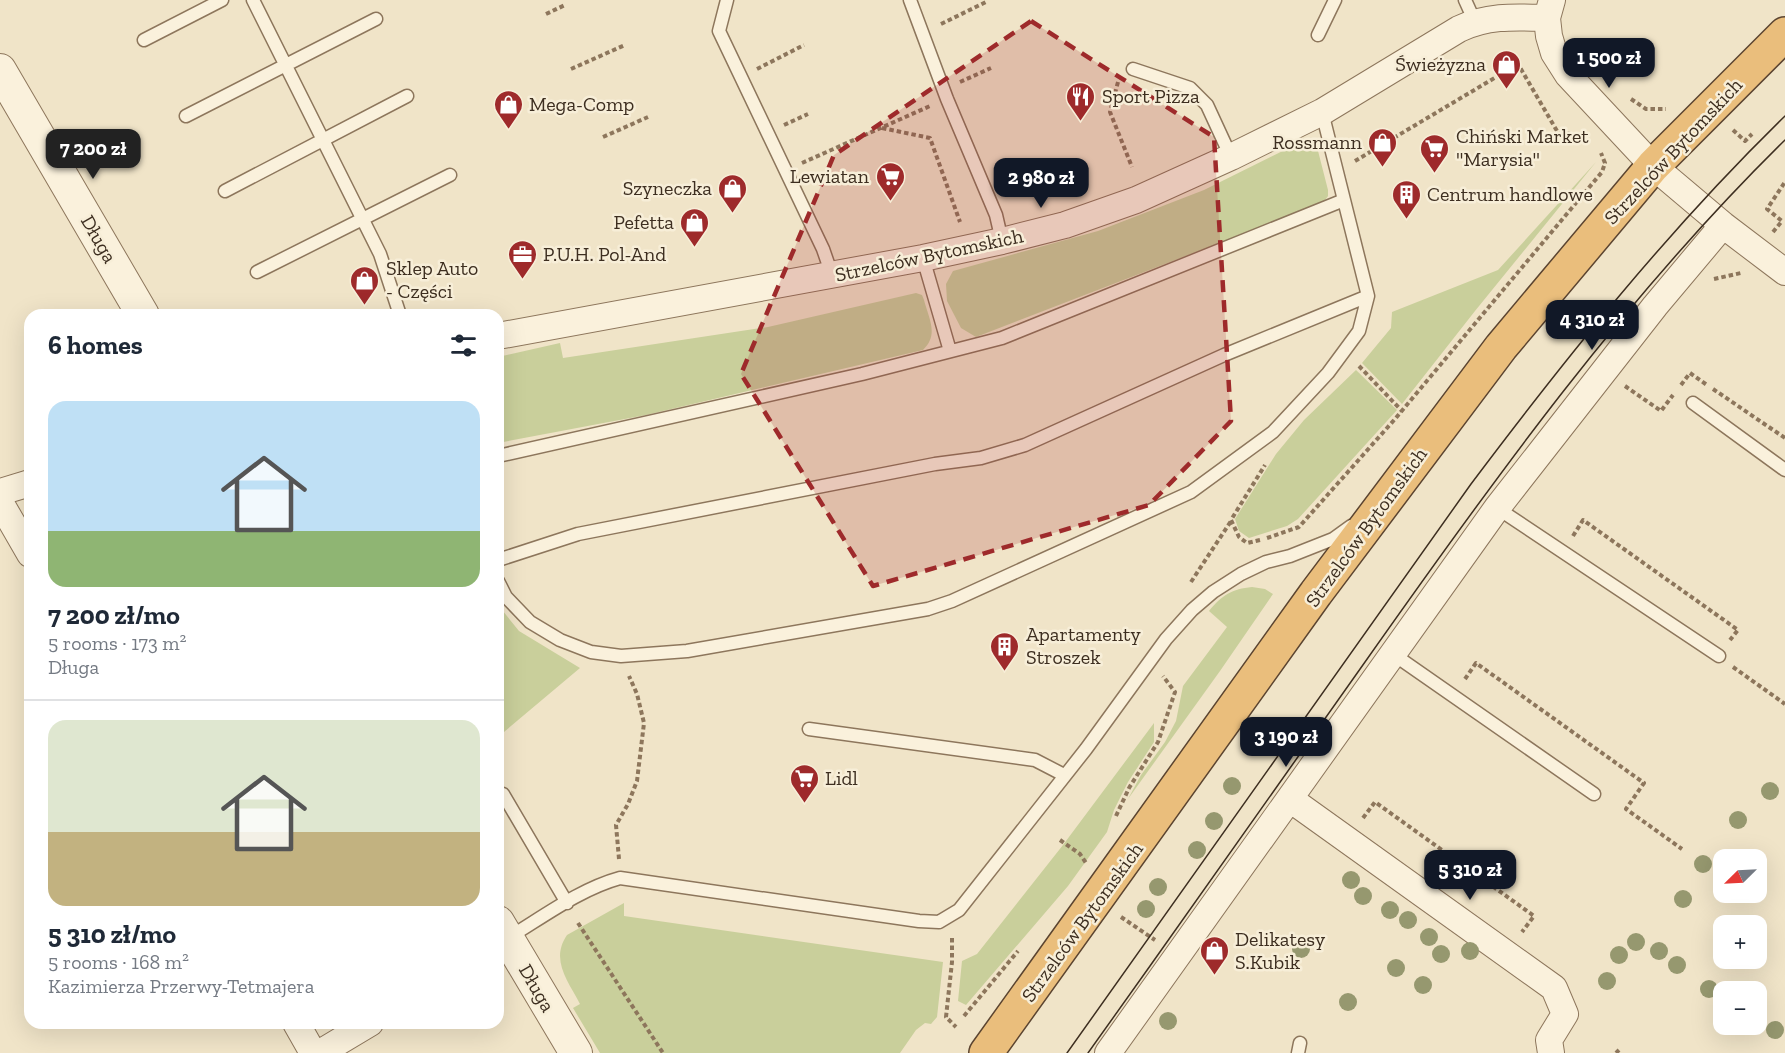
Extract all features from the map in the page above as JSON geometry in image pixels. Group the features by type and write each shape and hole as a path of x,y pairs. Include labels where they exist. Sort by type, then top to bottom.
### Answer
{"highway":[{"name":"Strzelców Bytomskich","path":"986,1053 1382,504 1501,347 1653,166 1785,34"}],"street":[{"name":"Strzelców Bytomskich","path":"504,335 923,258 1065,225 1136,200 1322,112 1459,28 1470,11 1509,17 1550,9"},
{"path":"1550,9 1549,36 1554,53 1568,75 1653,166 1723,225 1785,272"},
{"name":"Długa","path":"0,70 139,309"},
{"path":"1108,1053 1497,508 1655,306 1723,225"},
{"path":"0,492 24,485"},
{"path":"0,502 24,544"},
{"path":"1290,799 1554,988 1565,1014 1549,1040 1551,1053"},
{"name":"Długa","path":"504,940 576,1053"},
{"path":"299,1029 313,1053"},
{"path":"320,1053 360,1029"}],"lane":[{"path":"144,40 222,0"},
{"path":"253,0 380,254 398,309"},
{"path":"727,0 719,31 823,249 832,275"},
{"path":"910,0 921,34 996,215 1002,241"},
{"path":"1318,35 1335,0"},
{"path":"186,116 376,19"},
{"path":"1127,71 1190,88 1207,105 1231,157"},
{"path":"225,191 407,96"},
{"path":"504,593 530,622 570,644 591,652 621,656 687,651 928,609 952,601 1191,492 1273,432 1328,374 1359,331 1368,296 1322,112"},
{"path":"257,272 450,175"},
{"path":"504,455 862,374 1002,338 1344,200"},
{"path":"923,258 950,351"},
{"path":"504,558 578,534 934,464 981,458 1025,445 1224,355 1368,296"},
{"path":"1693,403 1785,470"},
{"path":"504,934 604,883 621,878 939,922 959,910 1064,776 1166,639 1192,610 1213,592 1241,574 1266,562 1290,556 1333,539 1382,504"},
{"path":"1497,508 1719,656"},
{"path":"1393,654 1594,794"},
{"path":"809,729 1035,760 1064,776"},
{"path":"504,797 567,903"}],"path":[{"path":"921,34 986,2"},
{"path":"546,14 565,5"},
{"path":"572,69 626,45"},
{"path":"741,77 804,45"},
{"path":"1337,172 1518,64 1557,131 1597,140"},
{"path":"785,171 882,128 991,68"},
{"path":"1127,71 1110,112 1132,166"},
{"path":"1625,94 1646,108 1665,109 1673,106"},
{"path":"603,137 648,117"},
{"path":"882,128 930,138 960,222"},
{"path":"1745,141 1752,134"},
{"path":"1231,520 1239,537 1247,543 1299,526 1402,411 1602,172 1605,163 1599,148"},
{"path":"1782,221 1767,209 1785,182"},
{"path":"1350,372 1358,364 1402,411"},
{"path":"1186,589 1266,463"},
{"path":"621,656 637,694 644,723 637,781 616,825 621,878"},
{"path":"1115,820 1129,788 1158,742 1175,692 1161,673 1149,663"},
{"path":"1464,680 1476,663 1644,783 1626,809 1682,849"},
{"path":"1357,827 1375,802 1534,916 1517,940"},
{"path":"1060,840 1080,854 1088,866"},
{"path":"578,923 663,1053"},
{"path":"952,962 946,1017 956,1027"}],"highlighted area":[{"path":"1031,21 1214,137 1231,421 1149,505 873,586 741,374 834,155"}],"green space":[{"path":"1311,141 1317,147 1328,190 1328,196 1323,203 976,337 961,328 947,301 946,284 953,271 1098,231 1204,190 1301,142"},
{"path":"1596,162 1402,404 1362,363 1391,328 1392,312 1498,270"},
{"path":"916,293 922,295 932,333 931,339 923,350 646,415 504,442 504,356 560,343 563,358 768,327"},
{"path":"1356,370 1397,410 1298,519 1287,526 1249,538 1239,531 1235,519 1276,454 1304,420"},
{"path":"1252,587 1265,589 1273,594 1128,799 1176,721 1183,686 1227,627 1209,611 1228,594"},
{"path":"504,612 519,631 580,668 504,732"},
{"path":"1154,723 1154,742 1128,782 1114,810 1107,832 1068,886 966,1005 958,1001 962,961 977,954 1063,845"},
{"path":"624,903 624,916 943,962 937,1017 931,1024 925,1023 916,1030 900,1053 600,1053 573,1008 580,1004 566,979 560,962 560,953 567,935"}],"tram line":[{"path":"1067,1053 1471,484 1582,341 1660,248 1785,116"},
{"path":"1088,1053 1414,593 1563,391 1670,262 1785,140"}],"place":[{"name":"Świeżyzna","path":"1507,90"},
{"name":"Sport Pizza","path":"1081,122"},
{"name":"Mega-Comp","path":"508,130"},
{"name":"Rossmann","path":"1383,168"},
{"name":"Chiński Market \"Marysia\"","path":"1435,174"},
{"name":"Lewiatan","path":"890,202"},
{"name":"Szyneczka","path":"733,214"},
{"name":"Centrum handlowe","path":"1406,220"},
{"name":"Pefetta","path":"695,248"},
{"name":"P.U.H. Pol-And","path":"522,280"},
{"name":"Sklep Auto - Części","path":"365,306"},
{"name":"Apartamenty Stroszek","path":"1005,672"},
{"name":"Lidl","path":"804,804"},
{"name":"Delikatesy S.Kubik","path":"1214,976"}]}
